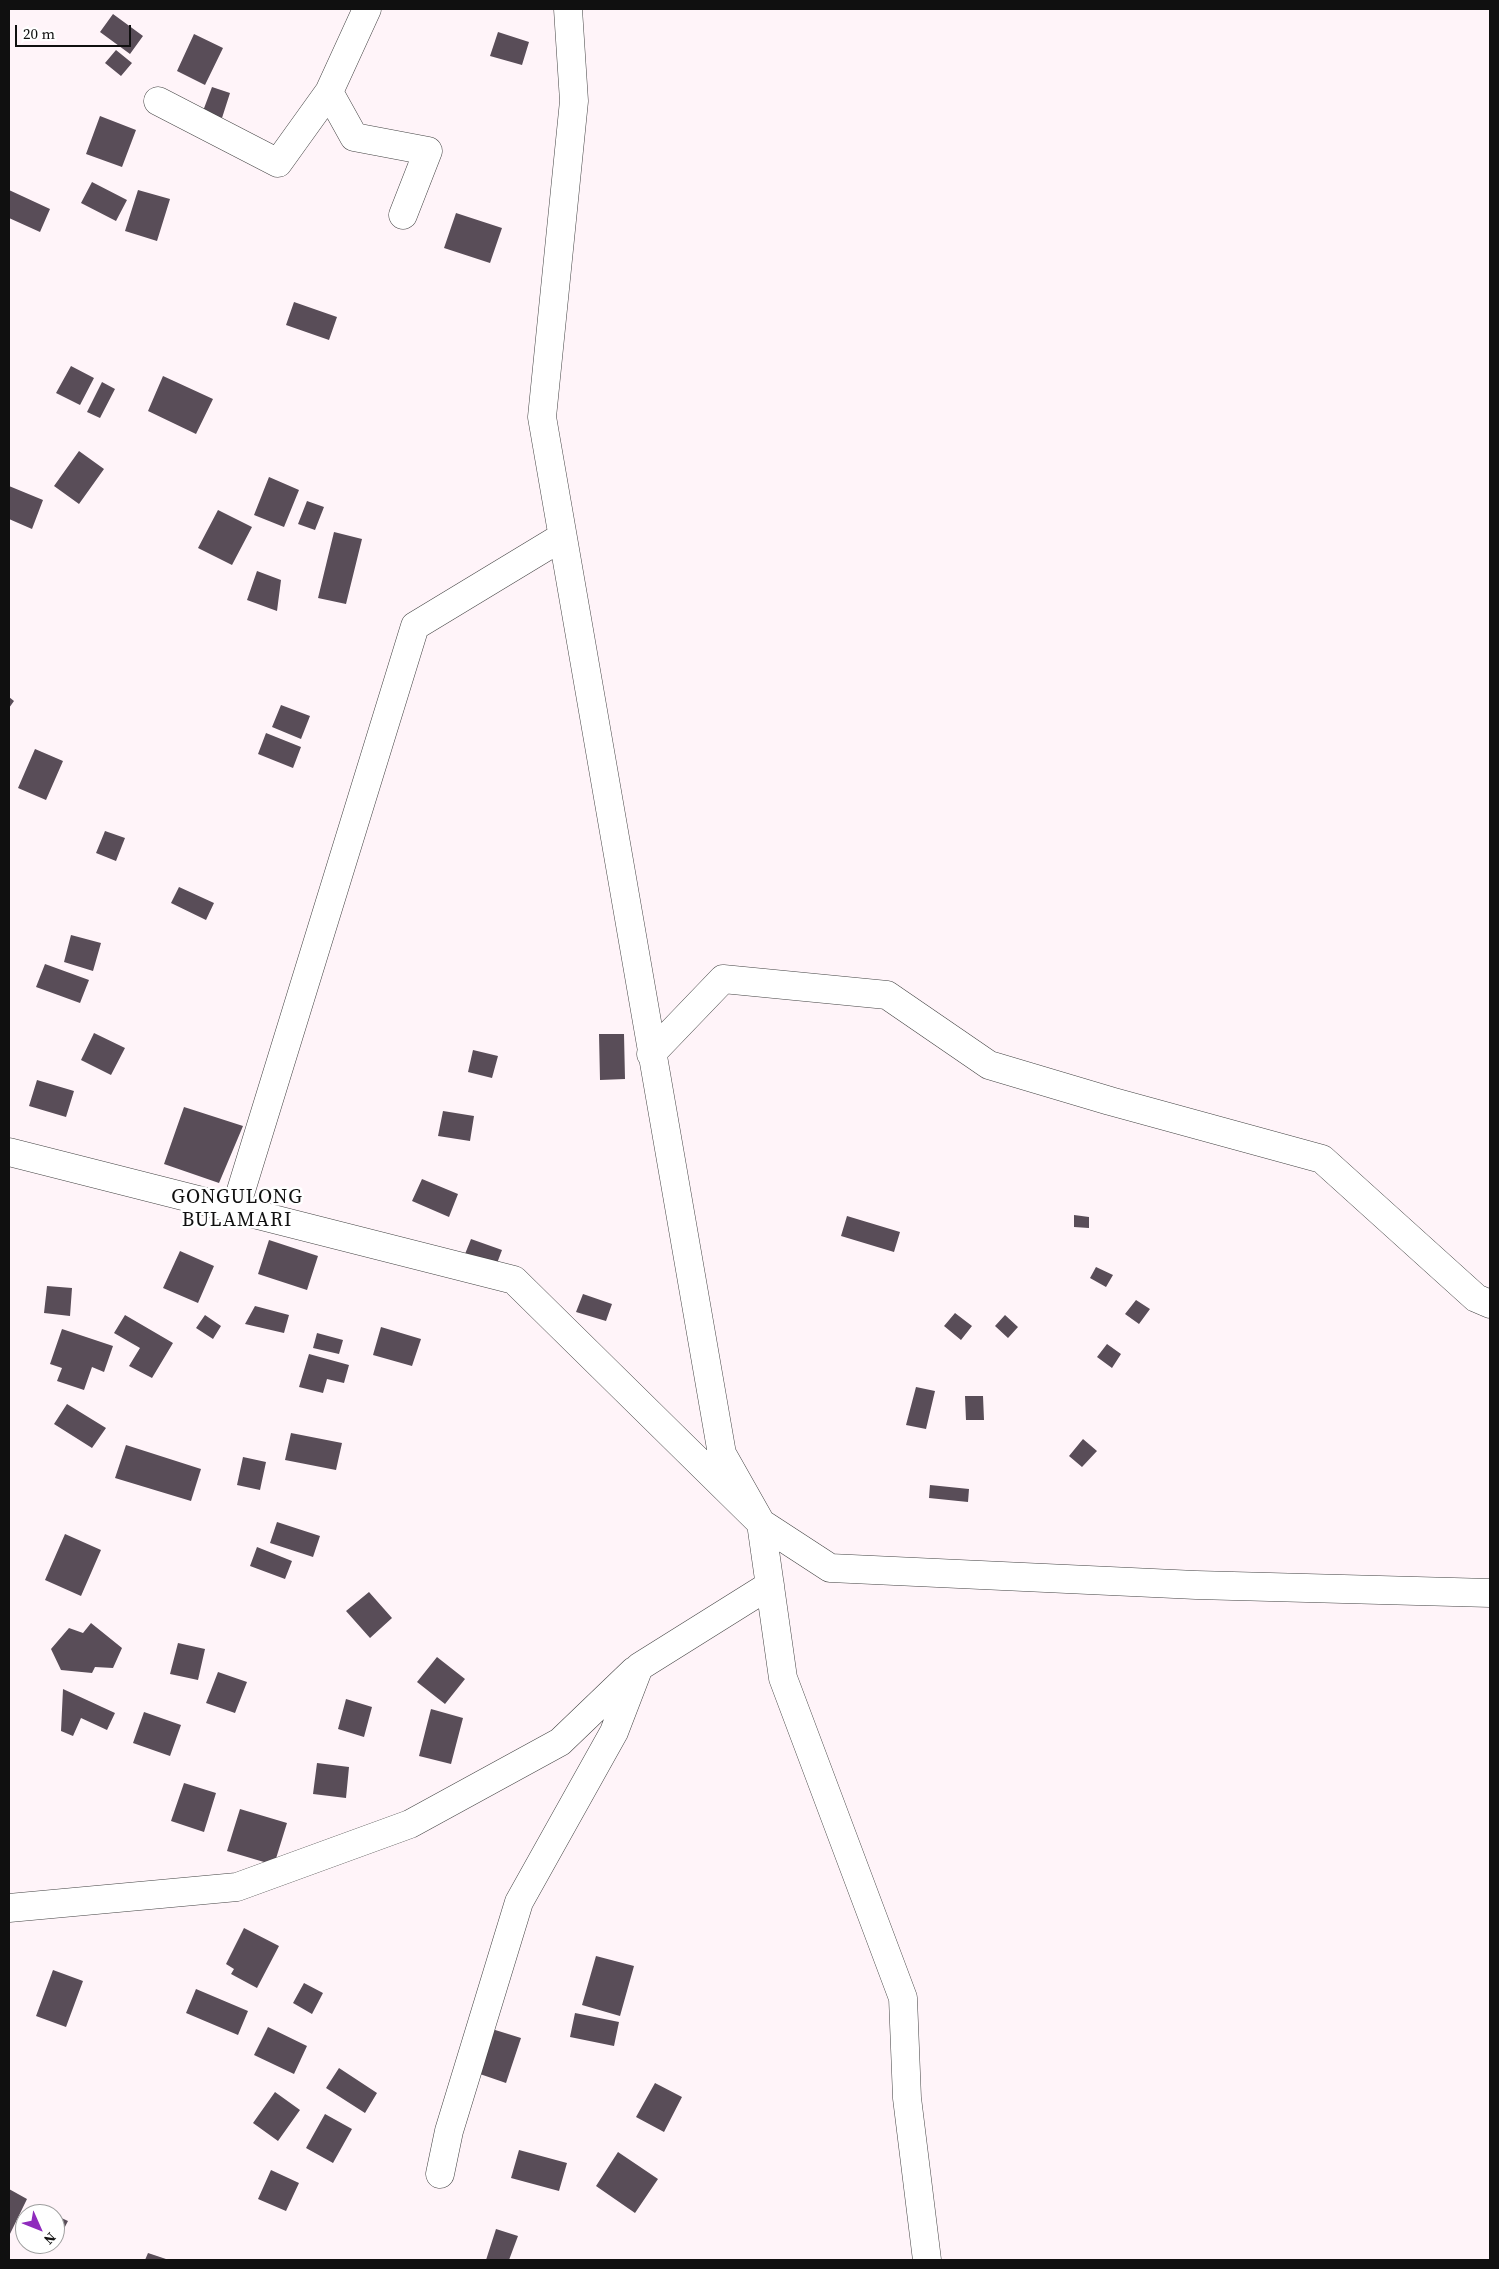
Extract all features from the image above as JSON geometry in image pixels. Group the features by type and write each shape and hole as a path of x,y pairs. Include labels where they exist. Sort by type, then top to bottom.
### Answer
{"street":[{"path":"158,101 278,163 330,92 367,9"},
{"path":"568,9 574,100 542,417 651,1054 722,1454 761,1522 783,1678 903,1998 907,2098 928,2260"},
{"path":"330,92 354,137 428,151 403,216"},
{"path":"235,1210 415,626 562,537"},
{"path":"651,1054 724,979 887,995 989,1065 1110,1101 1322,1158 1476,1298 1490,1304"},
{"path":"9,1152 514,1280 761,1522 830,1568 1196,1585 1490,1593"},
{"path":"9,1908 237,1887 410,1824 560,1742 639,1667 770,1585"},
{"path":"440,2174 449,2130 519,1902 614,1732 639,1667"}],"building":[{"path":"113,14 143,36 130,54 100,32"},
{"path":"498,32 529,42 522,65 490,56"},
{"path":"194,34 223,48 205,85 177,71"},
{"path":"116,50 132,63 121,76 105,63"},
{"path":"212,87 230,93 222,118 203,111"},
{"path":"100,116 136,130 122,167 86,154"},
{"path":"92,182 127,200 116,221 81,203"},
{"path":"9,190 50,209 40,232 9,218"},
{"path":"138,190 170,199 157,241 125,231"},
{"path":"456,213 502,228 490,263 444,248"},
{"path":"294,302 337,317 329,340 286,325"},
{"path":"71,366 94,378 80,405 56,393"},
{"path":"163,376 213,399 196,434 148,411"},
{"path":"102,382 115,389 100,418 87,412"},
{"path":"79,451 104,469 79,504 54,486"},
{"path":"269,477 299,490 284,527 254,515"},
{"path":"9,486 43,500 32,529 9,519"},
{"path":"307,501 324,507 315,530 298,524"},
{"path":"218,510 252,527 232,565 198,548"},
{"path":"334,532 362,539 346,604 318,598"},
{"path":"257,571 281,580 277,611 247,600"},
{"path":"9,697 14,701 9,708"},
{"path":"281,705 310,716 301,739 272,727"},
{"path":"266,733 301,747 293,768 258,754"},
{"path":"35,749 63,761 46,800 18,788"},
{"path":"105,831 125,838 116,861 96,853"},
{"path":"179,887 214,903 206,920 171,903"},
{"path":"71,935 101,943 93,971 64,962"},
{"path":"45,964 89,980 80,1003 36,987"},
{"path":"94,1033 125,1048 111,1075 81,1060"},
{"path":"599,1034 624,1034 625,1079 600,1080"},
{"path":"473,1050 498,1056 492,1078 468,1072"},
{"path":"37,1080 74,1091 66,1117 29,1106"},
{"path":"184,1107 243,1126 219,1183 164,1164"},
{"path":"443,1111 474,1116 470,1141 438,1136"},
{"path":"422,1179 458,1194 449,1217 412,1201"},
{"path":"1074,1215 1089,1217 1089,1228 1074,1227"},
{"path":"847,1216 900,1232 894,1252 841,1236"},
{"path":"471,1239 502,1250 496,1266 465,1254"},
{"path":"269,1240 318,1256 307,1290 258,1274"},
{"path":"180,1251 214,1266 198,1303 163,1288"},
{"path":"1096,1267 1113,1275 1106,1287 1090,1278"},
{"path":"47,1286 72,1288 70,1316 44,1313"},
{"path":"583,1294 612,1304 606,1321 576,1312"},
{"path":"1136,1300 1150,1309 1139,1324 1125,1314"},
{"path":"255,1306 289,1315 284,1333 245,1324"},
{"path":"955,1313 972,1326 961,1340 944,1326"},
{"path":"125,1315 173,1343 152,1378 129,1366 140,1348 114,1333"},
{"path":"205,1315 221,1326 213,1339 196,1328"},
{"path":"1005,1315 1018,1327 1008,1338 995,1326"},
{"path":"381,1327 421,1339 412,1366 373,1355"},
{"path":"62,1329 113,1346 104,1372 92,1367 84,1390 57,1381 62,1368 50,1364"},
{"path":"317,1333 343,1340 339,1354 313,1348"},
{"path":"1107,1344 1121,1354 1112,1368 1097,1357"},
{"path":"309,1354 349,1365 344,1383 327,1379 323,1393 299,1387"},
{"path":"916,1387 935,1391 926,1429 906,1425"},
{"path":"965,1396 983,1396 984,1420 966,1420"},
{"path":"67,1404 106,1428 92,1448 54,1424"},
{"path":"291,1433 342,1443 336,1470 285,1460"},
{"path":"1083,1439 1097,1451 1082,1467 1069,1456"},
{"path":"126,1445 201,1469 191,1501 115,1478"},
{"path":"243,1457 266,1462 260,1490 237,1485"},
{"path":"930,1485 969,1489 968,1502 929,1498"},
{"path":"277,1522 320,1536 313,1557 270,1543"},
{"path":"65,1534 101,1550 81,1596 45,1580"},
{"path":"257,1547 292,1561 285,1579 250,1566"},
{"path":"369,1592 392,1618 370,1638 346,1611"},
{"path":"91,1623 122,1648 113,1668 95,1667 92,1673 61,1670 51,1649 69,1628 83,1633"},
{"path":"178,1643 205,1649 198,1680 170,1674"},
{"path":"437,1657 465,1679 445,1704 417,1682"},
{"path":"218,1672 247,1682 235,1713 206,1703"},
{"path":"63,1689 115,1713 107,1730 81,1718 73,1736 61,1731"},
{"path":"346,1699 372,1707 364,1737 338,1729"},
{"path":"431,1709 463,1718 451,1764 419,1756"},
{"path":"144,1712 181,1725 170,1756 133,1743"},
{"path":"317,1763 349,1767 346,1798 313,1794"},
{"path":"184,1783 216,1793 204,1832 171,1821"},
{"path":"240,1809 287,1823 274,1865 227,1851"},
{"path":"244,1928 279,1946 257,1988 231,1974 234,1969 226,1964"},
{"path":"596,1956 634,1966 620,2016 582,2005"},
{"path":"53,1970 83,1981 66,2027 36,2016"},
{"path":"304,1983 323,1993 312,2014 293,2003"},
{"path":"196,1989 248,2011 238,2035 186,2013"},
{"path":"575,2013 619,2022 614,2046 570,2037"},
{"path":"268,2027 307,2046 294,2074 254,2055"},
{"path":"492,2029 521,2038 506,2083 477,2073"},
{"path":"339,2068 377,2093 365,2113 326,2088"},
{"path":"655,2083 682,2097 664,2132 636,2117"},
{"path":"275,2092 300,2110 278,2141 253,2123"},
{"path":"325,2114 352,2129 333,2163 306,2148"},
{"path":"519,2150 567,2163 559,2191 511,2178"},
{"path":"618,2152 658,2179 635,2213 596,2186"},
{"path":"271,2170 299,2183 286,2211 258,2199"},
{"path":"9,2189 27,2199 25,2204 15,2204 15,2224 9,2236"},
{"path":"496,2229 518,2236 509,2260 486,2260"},
{"path":"148,2253 169,2260 145,2260"}],"district":[{"name":"GONGULONG BULAMARI","path":"237,1210"}]}
